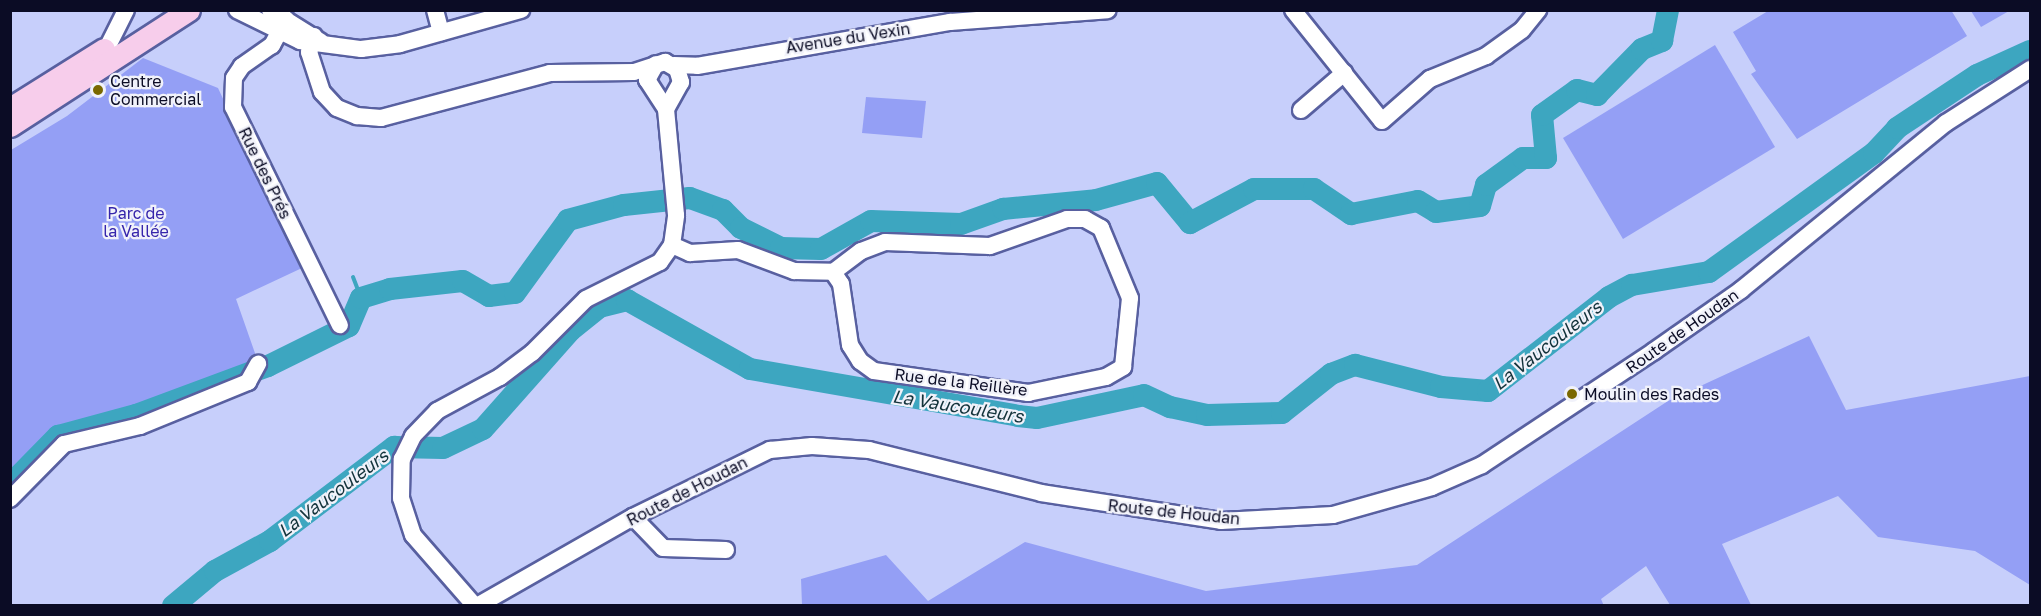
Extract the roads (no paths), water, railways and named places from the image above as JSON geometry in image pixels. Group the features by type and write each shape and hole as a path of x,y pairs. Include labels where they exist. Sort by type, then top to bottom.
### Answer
{"main road":[{"path":"10,108 163,10"},
{"path":"10,126 189,10"}],"street":[{"path":"108,46 126,10"},
{"path":"237,10 283,25 316,42 361,49 441,32 521,10"},
{"path":"270,10 283,25"},
{"path":"435,10 441,32"},
{"name":"Avenue du Vexin","path":"651,89 656,64 697,66 950,22 1108,10"},
{"path":"1293,10 1382,121 1430,79 1486,57 1522,30 1538,10"},
{"name":"Rue des Prés","path":"283,25 273,45 242,66 234,78 233,107 340,325"},
{"path":"316,42 322,92 337,108 357,116 381,118 550,73 651,89 678,88 697,66"},
{"path":"674,65 678,88"},
{"name":"Route de Houdan","path":"476,606 633,517 770,450 812,446 869,450 1041,493 1221,521 1333,515 1432,488 1482,465 1693,324 1741,290 1946,123 2031,69"},
{"path":"1301,110 1344,73"},
{"path":"476,606 413,535 400,498 402,459 413,436 437,411 501,377 532,353 586,299 660,262 672,245 676,215 673,180 651,89"},
{"name":"Rue de la Reillère","path":"1067,219 1085,219 1101,228 1130,298 1123,367 1107,377 1028,393 874,371 850,345 841,284 833,272 861,251 885,242 990,246 1067,219"},
{"path":"672,245 690,253 738,250 794,271 833,272"},
{"path":"10,499 64,444 140,426 248,382 258,364"},
{"path":"633,517 663,548 726,550"}],"waterway":[{"name":"La Vaucouleurs","path":"10,485 58,436 136,415 268,366 349,326 361,298 390,289 463,281 489,296 515,293 568,220 624,205 690,198 723,210 741,228 781,248 821,249 871,221 961,224 1003,209 1096,200 1157,183 1190,223 1254,189 1314,189 1351,214 1418,201 1436,212 1480,206 1486,185 1523,158 1546,158 1542,115 1577,90 1597,95 1642,49 1662,41 1668,10"},
{"name":"La Vaucouleurs","path":"173,606 215,571 270,541 394,447 443,448 483,429 571,330 599,307 627,300 750,369 1018,416 1037,418 1144,395 1170,407 1207,415 1282,413 1331,374 1355,365 1441,387 1488,391 1609,297 1632,285 1709,272 1874,153 1897,128 1977,75 2030,51"},
{"path":"353,277 361,298"}],"place":[{"name":"Centre Commercial","path":"98,90"},
{"name":"Moulin des Rades","path":"1572,394"}],"park label":[{"name":"Parc de la Vallée","path":"136,222"}]}
